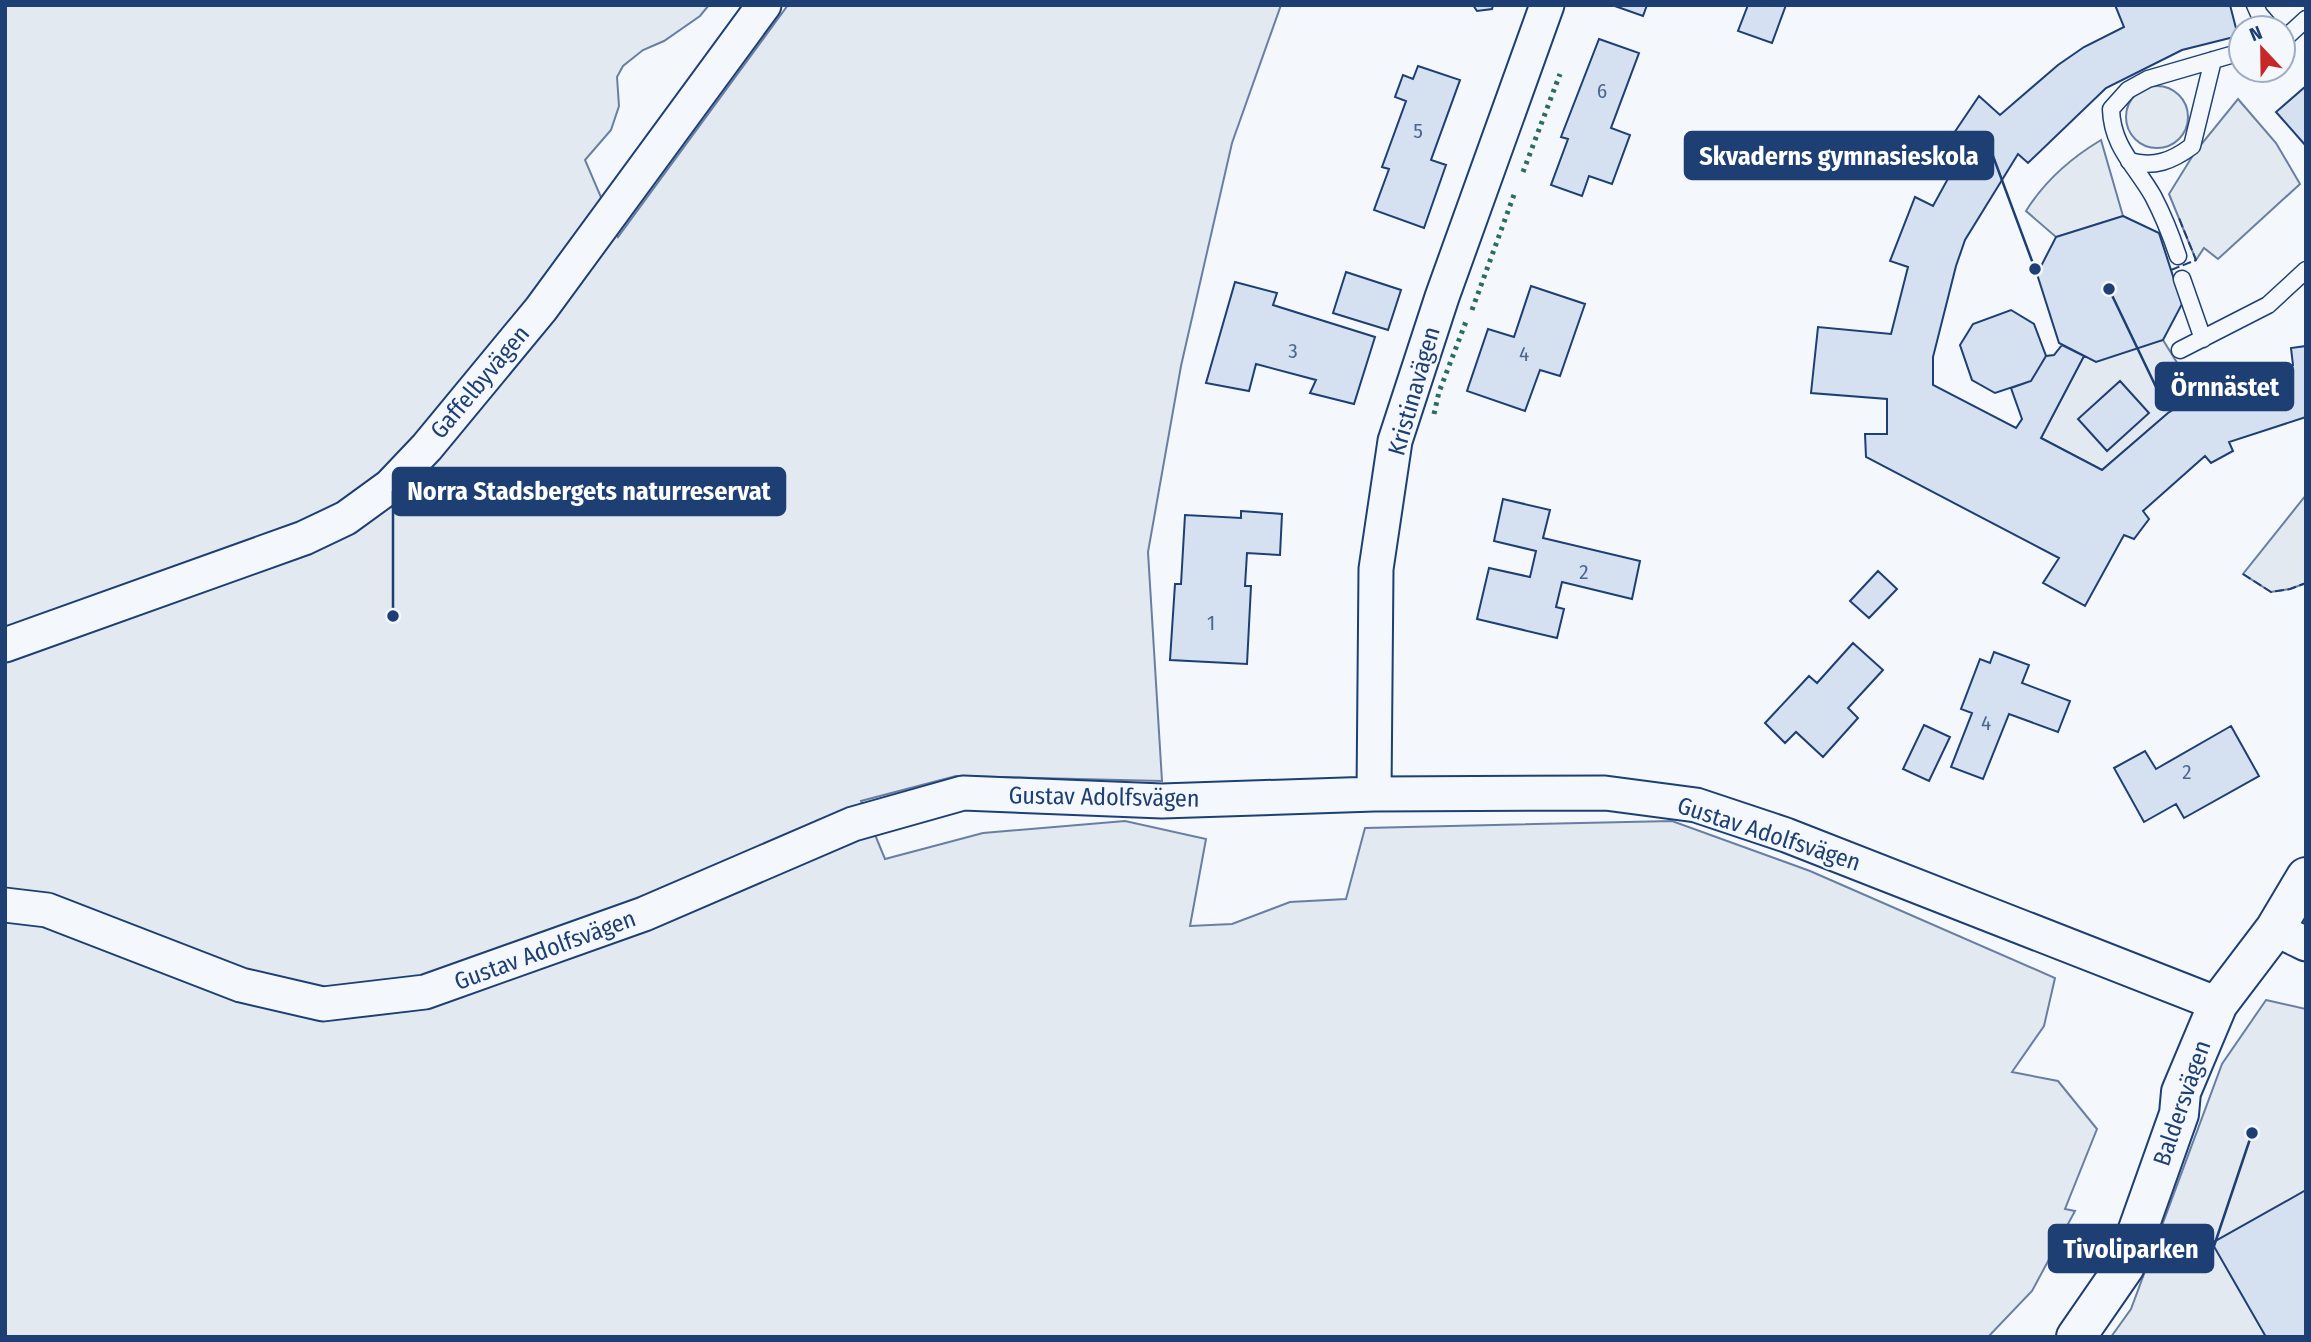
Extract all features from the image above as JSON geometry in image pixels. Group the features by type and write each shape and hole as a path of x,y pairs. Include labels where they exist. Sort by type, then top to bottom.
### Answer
{"street":[{"name":"Gaffelbyvägen","path":"5,645 304,538 346,518 390,486 427,447 541,309 764,5"},
{"name":"Kristinavägen","path":"1374,794 1376,569 1395,441 1442,297 1547,5"},
{"name":"Gustav Adolfsvägen","path":"5,905 47,910 240,985 323,1004 425,992 644,914 853,824 963,793 1162,800 1374,794 1605,793 1696,805 1786,835 2218,1004"},
{"name":"Baldersvägen","path":"2076,1337 2125,1266 2179,1114 2181,1092 2218,1004 2290,936 2306,877"}],"lane":[{"path":"2178,256 2151,194 2129,161 2111,122 2111,109 2128,90 2148,79 2227,56"},
{"path":"2129,161 2142,165 2157,164 2176,158 2192,146 2213,60"},
{"path":"2180,350 2268,305 2306,270"},
{"path":"2182,279 2203,339"}],"shaded area":[{"path":"5,5 709,5 700,16 664,41 643,50 623,66 617,77 619,106 611,130 585,160 618,237 788,5 1281,5 1232,143 1181,366 1148,552 1162,781 956,776 861,801 885,859 983,833 1125,821 1206,839 1190,926 1232,924 1290,902 1346,899 1365,828 1672,821 1810,871 2055,978 2044,1026 2012,1072 2058,1081 2097,1129 2065,1209 2075,1211 2032,1291 1988,1337 5,1337"},
{"path":"2157,86 2169,88 2179,95 2186,105 2186,129 2179,139 2169,146 2157,148 2145,146 2135,139 2128,129 2126,117 2128,105 2135,95 2145,88"},
{"path":"2238,99 2276,143 2300,184 2218,259 2204,248 2196,260 2169,194 2195,152"},
{"path":"2101,140 2123,216 2056,237 2026,211 2059,171"},
{"path":"2163,340 2197,395 2168,413 2102,470 2041,438 2084,356"},
{"path":"2306,495 2306,583 2271,592 2243,574"},
{"path":"2266,1000 2306,1009 2306,1337 2111,1337 2131,1309 2222,1064"}],"building":[{"path":"1473,5 1493,5 1492,9 1477,11"},
{"path":"1612,5 1647,5 1643,16"},
{"path":"1748,5 1786,5 1772,43 1738,31"},
{"path":"2115,5 2230,5 2232,14 2227,14 2227,39 2182,50 2106,88 2028,163 2018,154 1965,240 1933,357 1933,385 2016,428 2022,419 2011,388 2031,381 2046,356 2054,355 2062,345 2084,356 2041,438 2102,470 2168,413 2210,387 2214,394 2293,365 2291,348 2306,346 2306,417 2229,442 2233,451 2211,463 2205,456 2143,511 2149,519 2134,539 2124,535 2085,606 2043,583 2059,558 1866,457 1865,434 1887,434 1887,399 1811,393 1818,327 1891,334 1908,267 1890,261 1915,197 1933,206 1967,144 1954,133 1979,96 2000,115 2058,65 2084,47 2124,27"},
{"path":"1599,39 1639,53 1611,128 1630,135 1612,184 1589,176 1582,196 1551,185 1568,139 1561,137"},
{"path":"1418,66 1460,80 1431,160 1446,165 1424,228 1374,210 1389,169 1382,167 1406,101 1395,97 1403,75 1413,79"},
{"path":"2306,86 2306,146 2276,112"},
{"path":"2123,216 2159,233 2182,304 2163,340 2096,362 2059,343 2037,274 2056,237"},
{"path":"1346,272 1401,290 1388,330 1333,313"},
{"path":"1235,282 1277,293 1273,305 1375,337 1354,404 1310,393 1316,380 1256,364 1249,391 1206,383"},
{"path":"1531,286 1585,304 1560,376 1540,370 1525,411 1467,391 1488,329 1514,337"},
{"path":"2011,310 2034,324 2046,356 2031,381 1995,393 1972,380 1960,345 1973,324"},
{"path":"2120,381 2149,413 2107,451 2078,419"},
{"path":"1503,499 1550,510 1543,538 1640,561 1632,599 1562,582 1556,607 1564,609 1557,638 1477,619 1489,568 1530,577 1536,551 1494,541"},
{"path":"1241,511 1282,514 1280,555 1247,553 1245,586 1251,586 1247,664 1170,660 1175,584 1181,584 1185,515 1241,518"},
{"path":"1878,571 1897,589 1869,618 1850,601"},
{"path":"1853,643 1883,670 1848,708 1858,718 1823,757 1796,732 1785,743 1765,723 1809,676 1817,683"},
{"path":"1994,652 2029,665 2022,683 2070,701 2058,732 2009,714 1983,779 1951,767 1972,713 1961,709 1980,659 1990,663"},
{"path":"1924,725 1950,737 1929,781 1903,769"},
{"path":"2231,726 2259,776 2184,818 2176,804 2144,822 2114,768 2145,751 2156,769"},
{"path":"2306,1190 2306,1337 2266,1337 2212,1243"}],"hedge":[{"path":"1523,172 1560,74"},
{"path":"1472,310 1515,192"},
{"path":"1434,414 1439,392 1467,319"}],"fence":[{"path":"2171,270 2196,260 2179,218"},
{"path":"2243,574 2271,592 2306,583"}],"place":[{"name":"Skvaderns gymnasieskola","path":"2035,269"},
{"name":"Örnnästet","path":"2109,289"},
{"name":"Norra Stadsbergets naturreservat","path":"393,616"},
{"name":"Tivoliparken","path":"2252,1133"}]}
